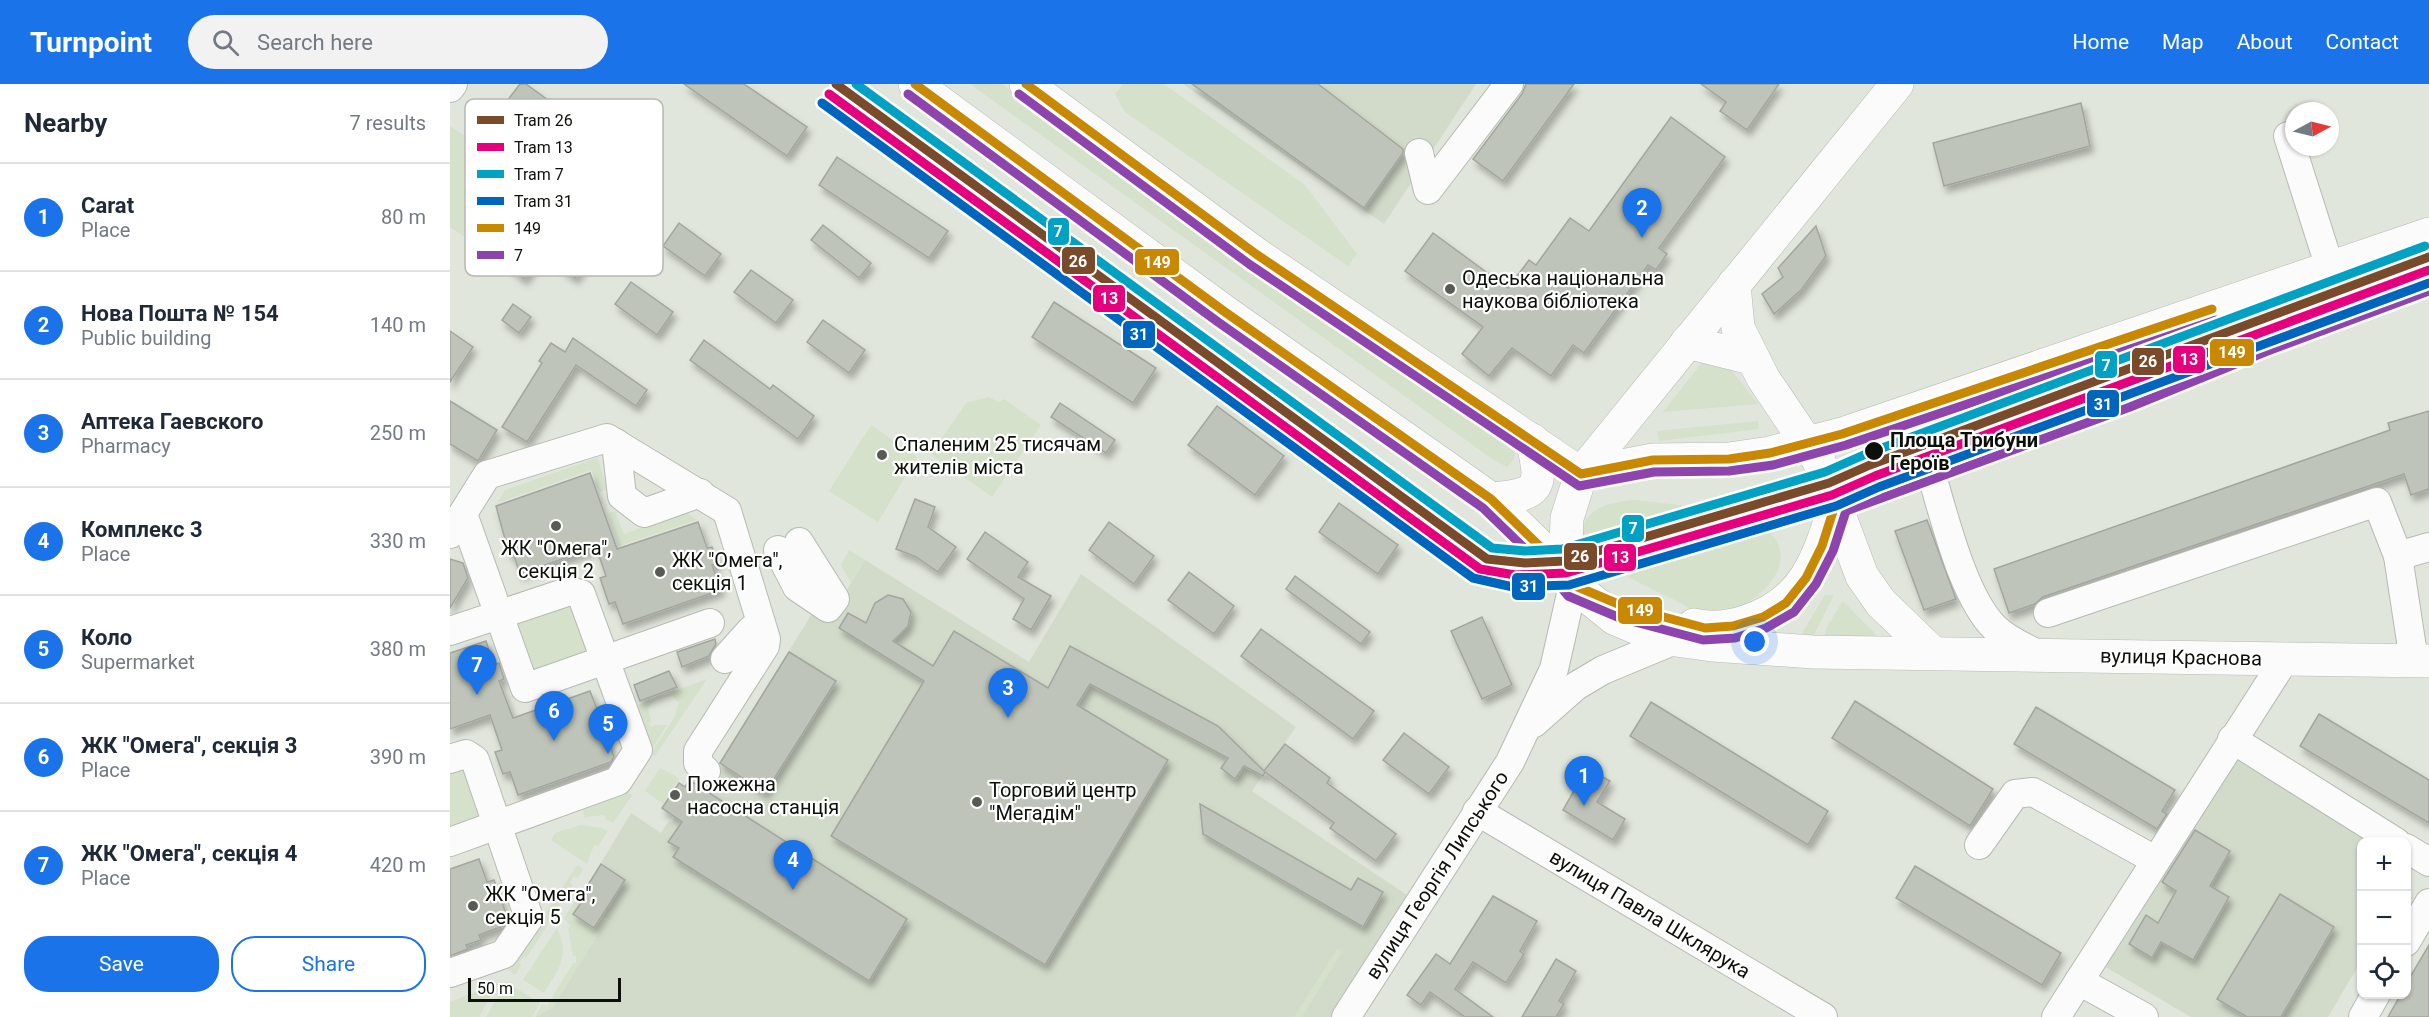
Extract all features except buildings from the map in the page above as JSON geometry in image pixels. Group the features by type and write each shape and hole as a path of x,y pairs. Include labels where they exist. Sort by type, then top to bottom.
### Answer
{"main road":[{"path":"915,84 1224,312 1491,499 1567,569 1614,618 1661,639 1674,640"},
{"path":"1026,84 1256,255 1581,474 1653,460 1729,459 1770,453 1851,431 2429,234"},
{"path":"1567,569 1567,518 1581,474 1897,84"},
{"path":"1830,487 1929,466 2126,396 2261,340 2429,278"},
{"path":"1734,284 1738,328 1751,358 1807,442 1830,487 1862,576 1881,603 1933,653"},
{"path":"1687,342 1751,358"},
{"path":"1491,499 1521,497 1533,489 1538,479 1539,467 1532,440"},
{"path":"1567,569 1623,606 1705,628 1733,626 1763,616 1786,603 1806,578 1822,546 1830,487"},
{"name":"вулиця Краснова","path":"1674,640 1781,650 2422,661"}],"street":[{"path":"450,88 453,84"},
{"path":"1419,153 1428,190 1509,84"},
{"path":"2294,156 2330,268"},
{"path":"706,771 698,763 698,752 765,645 736,636 606,659 525,688 500,614 456,524 487,475 607,438 727,511 744,562 736,636"},
{"path":"616,443 622,496 645,513 700,493"},
{"path":"1929,466 1949,531 1973,595 1986,619 1998,631 2039,655"},
{"path":"2048,613 2377,502 2398,555 2422,661"},
{"path":"744,562 796,540"},
{"path":"2398,555 2429,547"},
{"name":"вулиця Георгія Липського","path":"1346,1017 1510,762 1526,731 1554,669 1567,569"},
{"path":"450,631 570,591 578,592 585,598 638,750 618,781 450,842"},
{"name":"вулиця Георгія Липського","path":"1526,731 1576,686 1604,670 1705,628"},
{"path":"2056,1017 2285,659"},
{"path":"2232,740 2388,837"},
{"path":"450,759 466,754 475,760 529,918 504,954 450,973"},
{"path":"1979,845 2015,794 2033,792 2155,861"},
{"name":"вулиця Павла Шклярука","path":"1477,811 1823,1017"},
{"path":"2411,851 2429,862"},
{"path":"2411,934 2429,903"},
{"path":"2079,981 2144,1017"},
{"path":"2363,1017 2373,999"}],"shaded area":[{"path":"970,84 1002,84 1515,446 1514,459 1507,467 1491,458"},
{"path":"1123,84 1164,84 1305,185 1357,254 1348,266 1125,112 1115,94"},
{"path":"1183,84 1476,84 1384,224"},
{"path":"450,126 465,136 465,237 450,227"},
{"path":"1722,358 1758,404 1663,412 1704,360"},
{"path":"989,397 999,402 1004,399 1041,425 992,497 931,454 966,403"},
{"path":"1758,421 1759,429 1659,441 1657,431"},
{"path":"871,425 917,457 878,522 829,491"},
{"path":"597,458 608,489 600,492 591,470 497,503 505,490"},
{"path":"1635,500 1697,507 1584,542 1585,522 1590,515 1605,506"},
{"path":"615,511 624,534 686,512 697,520 619,546 608,513"},
{"path":"1740,514 1768,530 1779,545 1780,560 1775,575 1765,589 1750,601 1734,609 1716,614 1697,612 1609,567 1596,557"},
{"path":"849,550 865,560 851,583 841,565"},
{"name":"Торговий центр \"Мегадім\"","path":"865,560 1029,662 1081,574 1296,727 1252,791 1416,901 1343,1017 535,1017 553,1007 607,919 578,901 631,813 661,833 669,821 672,822 697,775 719,764 813,612 828,621"},
{"path":"1825,595 1834,595 1808,647 1802,641 1801,635"},
{"path":"1843,601 1878,637 1821,648 1827,627"},
{"path":"573,603 592,650 533,672 515,623"},
{"path":"707,679 655,756 651,753 674,718 679,703 672,696 661,698 648,709 651,721 648,724 653,727 667,725 653,747 638,705"},
{"path":"2233,750 2378,837 2357,837 2357,968 2328,1017 2191,1017 2102,965"},
{"path":"468,766 483,815 450,827 450,772"},
{"path":"660,768 679,778 663,804 645,791"},
{"path":"627,792 632,795 613,823 605,819 604,815 584,817 583,808"},
{"path":"581,825 608,831 598,846 594,845 587,864 551,840 555,833"},
{"path":"577,865 583,869 578,878 574,876 570,883 573,885 555,913 552,911 548,918 551,920 526,958 524,956 519,963 521,966 515,975 508,970"},
{"path":"576,899 608,919 553,1007 535,1017 542,1004 547,1006 573,963 576,963 568,928 570,926 564,918"},
{"path":"557,928 563,955 544,993 523,980"},
{"path":"1337,949 1342,952 1302,1017 1294,1017"},
{"path":"506,982 540,1003 532,1017 486,1017"},
{"path":"498,983 479,1017 450,1017 450,1002"}],"tram line":[{"name":"26","path":"836,84 1487,559 1525,563 1564,561 1829,483 1870,465 2429,257"},
{"name":"7","path":"856,84 1492,548 1525,551 1562,549 1825,472 1866,454 2425,246"},
{"name":"13","path":"829,94 1480,569 1515,575 1566,573 1832,495 1875,476 2429,270"},
{"name":"31","path":"822,103 1473,578 1513,587 1569,585 1836,506 1879,487 2429,283"}],"transit line":[{"name":"149","path":"915,84 1225,312 1491,499 1556,562 1573,585 1623,606 1705,628 1733,626 1763,617 1786,603 1806,578 1822,546 1836,502 2126,396 2261,341 2429,278"},
{"name":"149","path":"1026,84 1256,254 1581,474 1653,460 1729,459 1770,453 1842,434 2212,309"},
{"name":"7","path":"908,94 1218,322 1483,508 1547,570 1568,596 1620,618 1703,640 1735,638 1766,628 1794,612 1816,584 1833,551 1846,511 2130,407 2265,352 2429,291"},
{"name":"7","path":"1019,94 1249,264 1579,486 1654,472 1729,471 1773,465 1846,445 2216,320"}],"place":[{"name":"Нова Пошта № 154","path":"1642,238"},
{"name":"Одеська національна наукова бібліотека","path":"1450,289"},
{"name":"Площа Трибуни Героїв","path":"1874,451"},
{"name":"Спаленим 25 тисячам жителів міста","path":"882,455"},
{"name":"ЖК \"Омега\", секція 2","path":"556,526"},
{"name":"ЖК \"Омега\", секція 1","path":"660,572"},
{"name":"ЖК \"Омега\", секція 4","path":"477,695"},
{"name":"Аптека Гаевского","path":"1008,718"},
{"name":"ЖК \"Омега\", секція 3","path":"554,741"},
{"name":"Коло","path":"608,754"},
{"name":"Пожежна насосна станція","path":"675,795"},
{"name":"Торговий центр \"Мегадім\"","path":"977,802"},
{"name":"Carat","path":"1584,806"},
{"name":"Комплекс 3","path":"793,890"},
{"name":"ЖК \"Омега\", секція 5","path":"473,906"}]}
